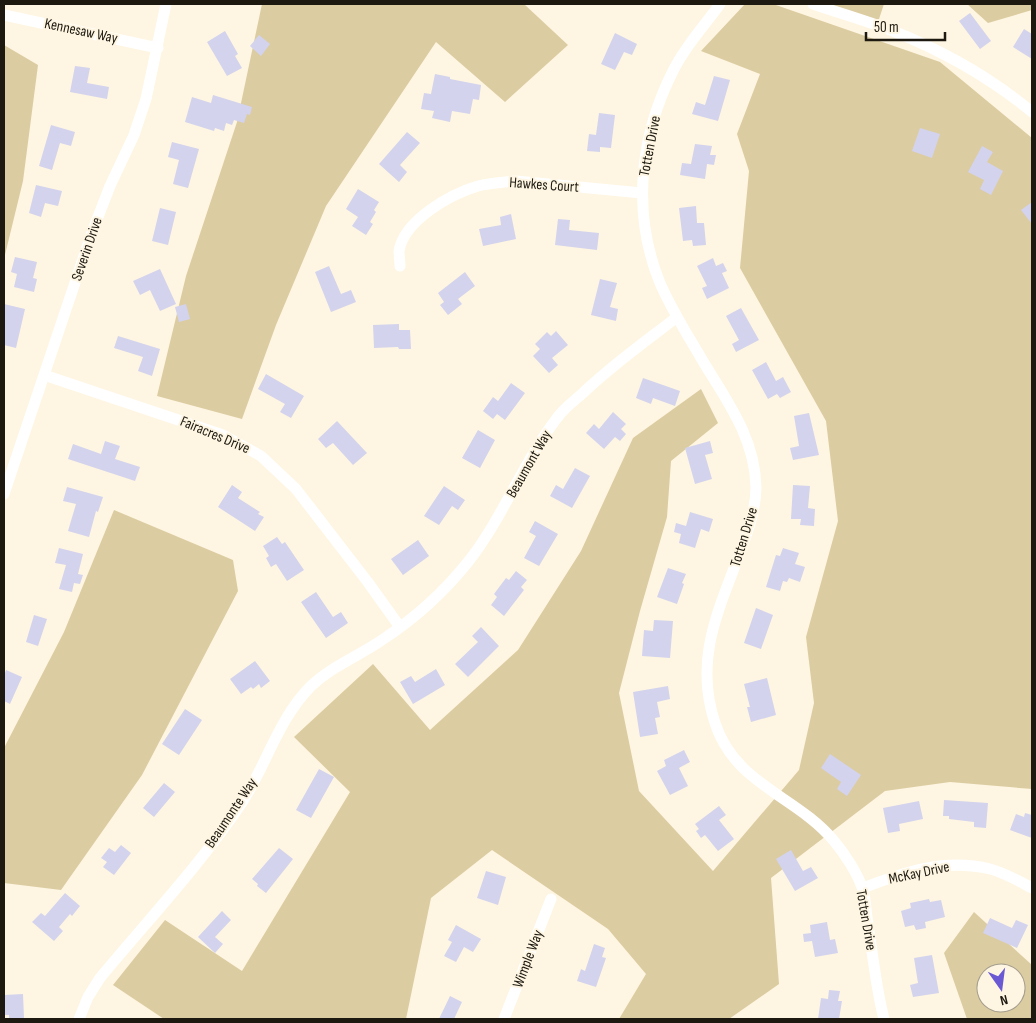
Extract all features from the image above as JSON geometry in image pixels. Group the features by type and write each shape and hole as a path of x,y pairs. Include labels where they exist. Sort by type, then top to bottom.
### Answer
{"street":[{"name":"Severin Drive","path":"4,494 91,235 110,186 134,135 146,99 166,4"},
{"name":"Totten Drive","path":"720,4 675,66 659,102 650,129 644,162 642,193 644,220 651,256 660,282 677,317 739,420 750,446 755,472 755,502 750,524 710,635 706,679 716,725 727,748 747,772 816,823 834,841 851,866 862,888 884,1019"},
{"path":"813,4 893,31 953,59 989,79 1032,112"},
{"name":"Kennesaw Way","path":"4,16 158,48"},
{"name":"Hawkes Court","path":"400,266 399,250 413,225 458,193 479,186 496,182 516,181 642,193"},
{"name":"Beaumont Way","path":"400,627 435,598 469,562 547,431 559,415 605,373 677,317"},
{"name":"Fairacres Drive","path":"44,375 223,435 261,456 296,489 368,581 400,627"},
{"name":"Beaumonte Way","path":"79,1019 88,997 100,978 224,828 244,798 283,723 298,702 312,686 330,671 382,641 400,627"},
{"name":"McKay Drive","path":"862,888 909,872 955,864 990,869 1032,888"},
{"name":"Wimple Way","path":"504,1019 551,899"}],"shaded area":[{"path":"262,4 524,4 568,45 505,102 436,42 326,206 276,325 242,419 157,396 186,276 237,122"},
{"path":"745,4 773,4 940,62 1032,138 1032,789 950,782 885,791 771,878 779,984 729,1019 619,1019 646,974 608,929 492,850 431,898 406,1019 164,1019 113,985 165,920 242,971 350,792 294,737 373,664 430,730 518,650 581,551 633,438 701,389 718,423 671,461 667,517 619,693 639,791 713,871 799,770 814,703 806,637 838,521 826,421 740,268 749,171 737,134 760,74 701,51"},
{"path":"828,4 884,4 878,22"},
{"path":"967,4 1032,4 1032,10 988,23"},
{"path":"4,45 38,65 23,181 4,259"},
{"path":"114,510 233,560 238,591 142,775 61,890 4,883 4,748 64,632"},
{"path":"974,912 1032,965 1032,1019 967,1019 944,953"}],"building":[{"path":"970,13 991,41 980,49 959,21"},
{"path":"1024,29 1032,34 1032,59 1013,47"},
{"path":"225,31 238,54 235,56 242,68 227,76 207,42"},
{"path":"615,33 637,44 632,55 624,52 615,70 601,64"},
{"path":"259,35 270,44 261,56 250,46"},
{"path":"75,66 90,68 87,83 109,87 107,99 70,92"},
{"path":"435,74 481,85 479,100 473,99 470,114 452,111 450,122 432,118 434,111 421,109 424,93 431,94"},
{"path":"714,76 730,80 718,121 692,114 696,102 705,105"},
{"path":"213,95 252,107 250,115 247,114 244,123 234,120 232,125 226,123 224,131 215,128 214,131 185,122 192,97 211,103"},
{"path":"599,113 615,115 611,148 600,147 600,152 587,151 589,134 596,135"},
{"path":"51,125 75,132 71,146 60,143 52,170 39,166"},
{"path":"920,128 940,134 932,158 912,151"},
{"path":"407,132 420,143 400,165 407,172 399,182 379,164"},
{"path":"172,142 199,149 188,188 173,184 179,160 168,157"},
{"path":"695,144 712,146 710,155 716,155 714,165 707,164 705,179 680,175 682,163 691,164"},
{"path":"982,146 993,152 987,162 1003,171 991,195 980,189 984,180 968,172"},
{"path":"36,185 62,191 58,206 45,203 41,217 29,213"},
{"path":"358,189 379,202 370,222 373,224 366,235 352,226 358,217 346,209"},
{"path":"1032,202 1032,224 1021,210"},
{"path":"696,206 697,223 704,223 706,245 693,246 692,240 683,241 679,208"},
{"path":"160,208 176,212 168,245 152,241"},
{"path":"511,214 516,239 483,246 479,229 501,225 500,217"},
{"path":"558,219 570,220 569,230 599,233 597,250 555,245"},
{"path":"15,257 37,262 33,278 37,279 34,292 14,287 17,274 11,272"},
{"path":"713,258 716,266 723,263 727,271 722,273 729,288 707,299 702,288 707,286 697,266"},
{"path":"329,266 341,294 351,290 356,302 331,312 315,272"},
{"path":"160,269 176,304 160,311 150,290 140,295 133,281"},
{"path":"465,272 475,286 458,299 462,304 448,315 440,305 444,302 438,293"},
{"path":"600,279 617,283 610,307 618,309 616,321 591,315"},
{"path":"4,304 25,309 16,348 4,345"},
{"path":"186,304 190,319 179,322 175,307"},
{"path":"741,308 759,340 736,352 732,344 739,340 726,316"},
{"path":"399,324 399,330 410,330 411,349 399,349 398,347 374,348 373,325"},
{"path":"556,331 568,345 552,358 558,365 549,373 533,356 540,349 535,344 547,332 551,336"},
{"path":"118,336 160,349 152,376 138,371 143,357 114,348"},
{"path":"766,362 776,381 783,377 791,392 780,398 777,394 768,399 752,370"},
{"path":"266,374 304,396 291,418 280,412 285,404 258,389"},
{"path":"643,378 680,391 675,406 653,398 651,404 636,398"},
{"path":"511,383 525,393 505,420 497,414 493,419 483,411 493,397 498,401"},
{"path":"613,412 626,424 621,429 626,434 620,441 615,437 604,449 586,433 594,424 599,429"},
{"path":"809,413 819,455 793,460 790,448 799,446 794,416"},
{"path":"337,421 367,453 353,465 333,443 326,448 318,439"},
{"path":"478,430 495,440 480,468 462,458"},
{"path":"105,441 120,446 115,459 140,467 135,481 68,459 73,444 101,454"},
{"path":"710,441 713,453 705,455 712,479 695,484 685,448"},
{"path":"575,468 590,476 572,508 550,496 556,485 563,489"},
{"path":"232,485 242,492 238,498 260,512 258,514 264,517 255,531 218,507"},
{"path":"793,485 810,486 808,508 815,509 814,526 800,525 801,519 791,519"},
{"path":"444,486 465,500 458,510 452,506 439,525 424,516"},
{"path":"67,487 103,497 98,512 96,511 89,537 68,531 76,504 63,501"},
{"path":"690,512 713,519 709,532 701,529 695,548 679,543 681,534 674,532 676,523 686,526"},
{"path":"535,521 558,534 539,566 524,558 536,536 529,532"},
{"path":"277,537 282,544 285,542 304,570 287,581 276,564 271,567 266,558 269,556 263,546"},
{"path":"418,540 429,556 403,575 391,559"},
{"path":"59,548 83,554 78,574 83,575 80,584 74,583 72,592 59,589 66,565 55,563"},
{"path":"783,548 799,553 795,564 805,567 800,582 789,578 787,582 783,581 780,591 766,587 776,555 780,556"},
{"path":"668,568 686,574 677,604 657,597"},
{"path":"516,571 527,580 521,587 524,590 504,616 491,605 497,597 494,594 506,578 509,580"},
{"path":"316,592 333,617 341,612 348,623 326,638 301,602"},
{"path":"756,608 773,615 761,649 744,643"},
{"path":"34,615 47,619 38,646 26,642"},
{"path":"654,620 673,621 670,658 642,656 644,630 653,631"},
{"path":"481,627 499,646 468,677 455,664 478,642 472,636"},
{"path":"255,661 270,681 261,688 259,684 241,694 230,679"},
{"path":"436,669 445,685 413,704 400,682 411,676 415,682"},
{"path":"6,670 22,677 10,704 4,701 4,676"},
{"path":"767,678 776,715 751,722 747,707 750,707 744,684"},
{"path":"668,686 670,699 657,702 660,717 655,718 658,734 640,737 633,692"},
{"path":"185,709 202,720 179,755 162,744"},
{"path":"684,750 690,762 679,768 688,786 670,795 657,771 666,766 664,760"},
{"path":"830,754 861,775 847,796 837,789 841,782 821,768"},
{"path":"319,769 334,777 311,818 296,810"},
{"path":"164,783 175,792 154,817 143,808"},
{"path":"944,800 988,803 986,828 974,827 974,822 949,819 949,816 943,816"},
{"path":"919,801 923,819 899,824 900,831 888,833 883,808"},
{"path":"719,806 726,815 719,820 734,839 718,851 705,835 701,838 696,831 699,829 695,824"},
{"path":"1025,813 1032,815 1032,838 1010,830 1016,814 1024,817"},
{"path":"121,845 131,853 114,875 103,867 107,862 101,858 109,848 115,852"},
{"path":"279,848 293,859 266,893 252,879"},
{"path":"791,850 803,871 811,867 818,878 795,891 776,859"},
{"path":"486,871 506,877 498,905 477,898"},
{"path":"65,893 80,906 59,927 63,931 54,941 32,922 41,913 45,916"},
{"path":"929,899 930,902 941,900 945,917 925,922 926,928 916,930 914,925 905,927 901,911 911,908 910,903"},
{"path":"222,911 231,920 215,937 223,944 215,953 198,937"},
{"path":"990,918 1012,928 1016,920 1028,925 1017,948 983,933"},
{"path":"827,922 830,940 835,939 838,953 815,957 812,941 804,942 803,934 811,933 810,925"},
{"path":"456,925 481,939 473,952 464,947 456,962 444,956 452,942 448,940"},
{"path":"594,944 605,948 602,957 606,958 596,987 577,981 581,969 585,971"},
{"path":"932,955 939,993 913,997 910,985 918,983 914,958"},
{"path":"829,990 840,991 838,1001 842,1001 839,1019 818,1019 821,998 828,999"},
{"path":"23,994 24,1018 9,1019 9,1015 4,1015 4,995"},
{"path":"450,996 462,1002 454,1019 439,1019"}]}
